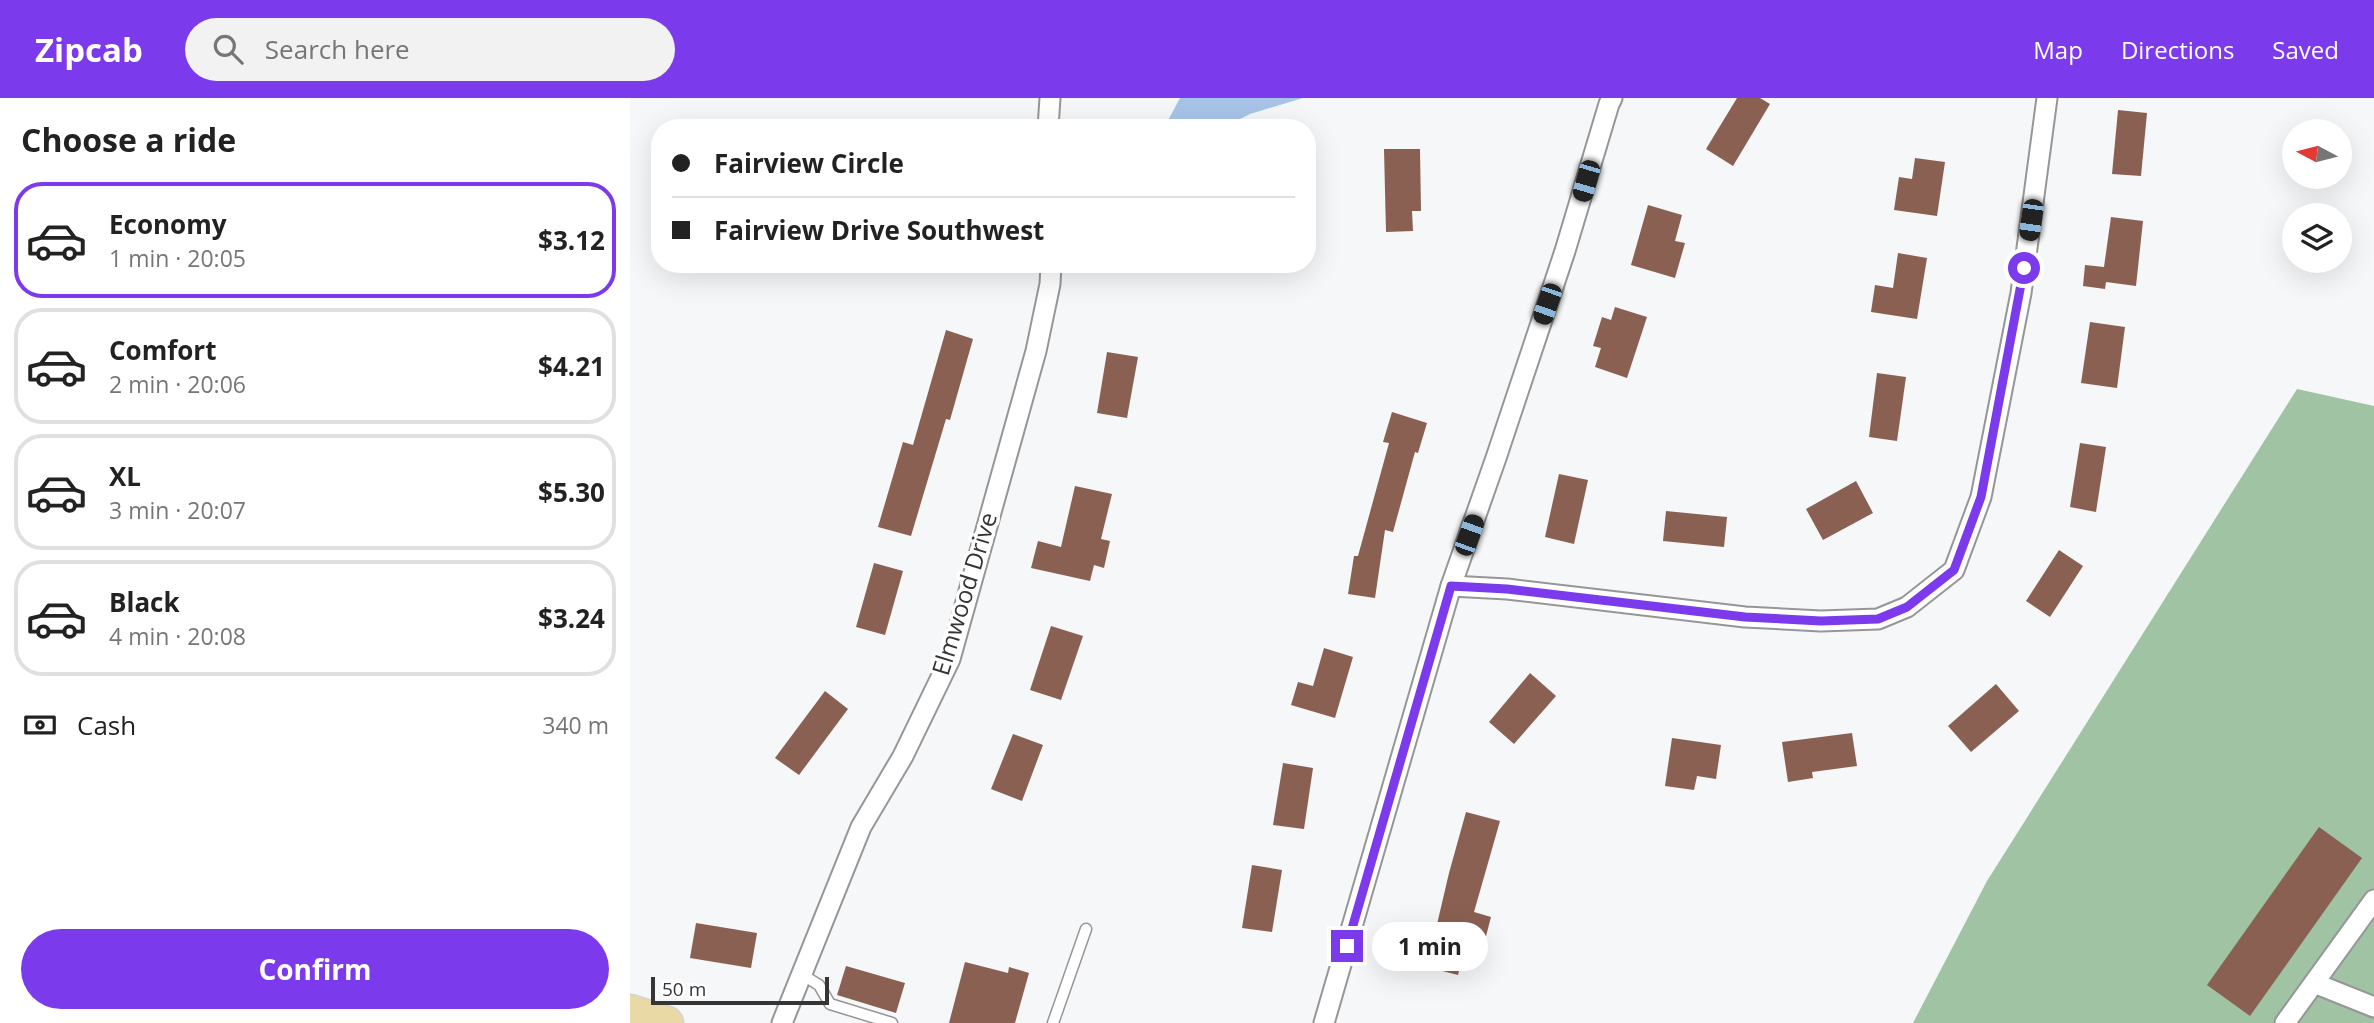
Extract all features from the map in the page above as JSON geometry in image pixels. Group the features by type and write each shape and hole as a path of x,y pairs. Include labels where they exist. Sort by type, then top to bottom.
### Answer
{"main road":[{"path":"630,1011 667,1023"}],"street":[{"path":"1049,119 1050,98"},
{"path":"1324,1023 1451,586 1561,265 1612,98"},
{"path":"1451,586 1507,589 1745,617 1821,621 1878,619 1907,607 1954,570 1981,497 2021,293 2047,98"},
{"name":"Elmwood Drive","path":"782,1023 861,827 903,756 950,659 1036,351 1051,273"},
{"path":"2285,1023 2374,900"},
{"path":"2314,983 2374,1007"}],"lane":[{"path":"1053,1023 1086,929"},
{"path":"801,974 819,985 830,1004 891,1023"}],"green space":[{"path":"2297,389 2374,406 2374,1023 1913,1023 1987,881"}],"water":[{"path":"1180,98 1303,98 1240,119 1169,119"}],"building":[{"path":"1737,98 1760,98 1770,104 1733,166 1706,149"},
{"path":"2118,110 2147,113 2141,176 2112,174"},
{"path":"1384,149 1420,149 1421,211 1412,211 1413,231 1386,232"},
{"path":"1915,158 1945,162 1937,216 1894,210 1899,177 1912,179"},
{"path":"1648,205 1682,215 1675,241 1685,243 1675,278 1631,265"},
{"path":"2111,217 2143,221 2136,286 2106,282 2105,289 2083,286 2085,265 2104,267"},
{"path":"1898,253 1927,258 1917,319 1871,312 1875,285 1893,288"},
{"path":"1615,307 1647,317 1627,378 1595,367 1601,348 1593,346 1602,317 1611,320"},
{"path":"2090,322 2125,327 2117,388 2081,383"},
{"path":"946,330 973,339 950,420 946,419 911,536 878,527 903,442 913,445"},
{"path":"1107,352 1138,357 1127,418 1097,413"},
{"path":"1877,373 1906,377 1897,441 1869,437"},
{"path":"1392,412 1427,423 1418,453 1415,452 1393,532 1385,530 1375,598 1348,594 1354,556 1358,556 1389,443 1383,442"},
{"path":"2080,443 2106,447 2096,512 2070,507"},
{"path":"1559,474 1588,480 1574,544 1545,537"},
{"path":"1856,481 1873,513 1823,540 1806,509"},
{"path":"1075,486 1112,494 1101,539 1110,541 1104,568 1094,565 1090,581 1031,568 1038,541 1061,547"},
{"path":"1666,511 1727,517 1724,547 1663,541"},
{"path":"2059,550 2083,566 2050,617 2026,601"},
{"path":"874,563 903,571 885,635 856,627"},
{"path":"1051,626 1083,636 1061,700 1030,690"},
{"path":"1324,648 1353,657 1335,718 1291,705 1298,682 1313,686"},
{"path":"1530,673 1556,696 1514,744 1489,722"},
{"path":"1996,684 2019,711 1971,752 1948,726"},
{"path":"825,691 848,709 799,775 775,758"},
{"path":"1852,733 1857,766 1812,772 1813,778 1788,782 1782,742"},
{"path":"1013,734 1043,745 1022,801 991,789"},
{"path":"1672,738 1721,745 1716,779 1697,776 1694,790 1665,786"},
{"path":"1283,763 1313,768 1304,829 1273,825"},
{"path":"1466,812 1500,821 1474,912 1491,917 1485,940 1467,936 1458,975 1427,967"},
{"path":"2319,827 2362,858 2250,1016 2207,985"},
{"path":"1252,865 1282,870 1272,932 1242,928"},
{"path":"696,923 757,933 751,968 690,958"},
{"path":"965,962 1008,973 1009,967 1029,973 1015,1023 949,1023"},
{"path":"846,966 905,983 896,1013 837,995"}],"route":[{"path":"1347,946 1451,586 1507,589 1745,617 1821,621 1878,619 1907,607 1954,570 1981,497 2024,268"}]}
